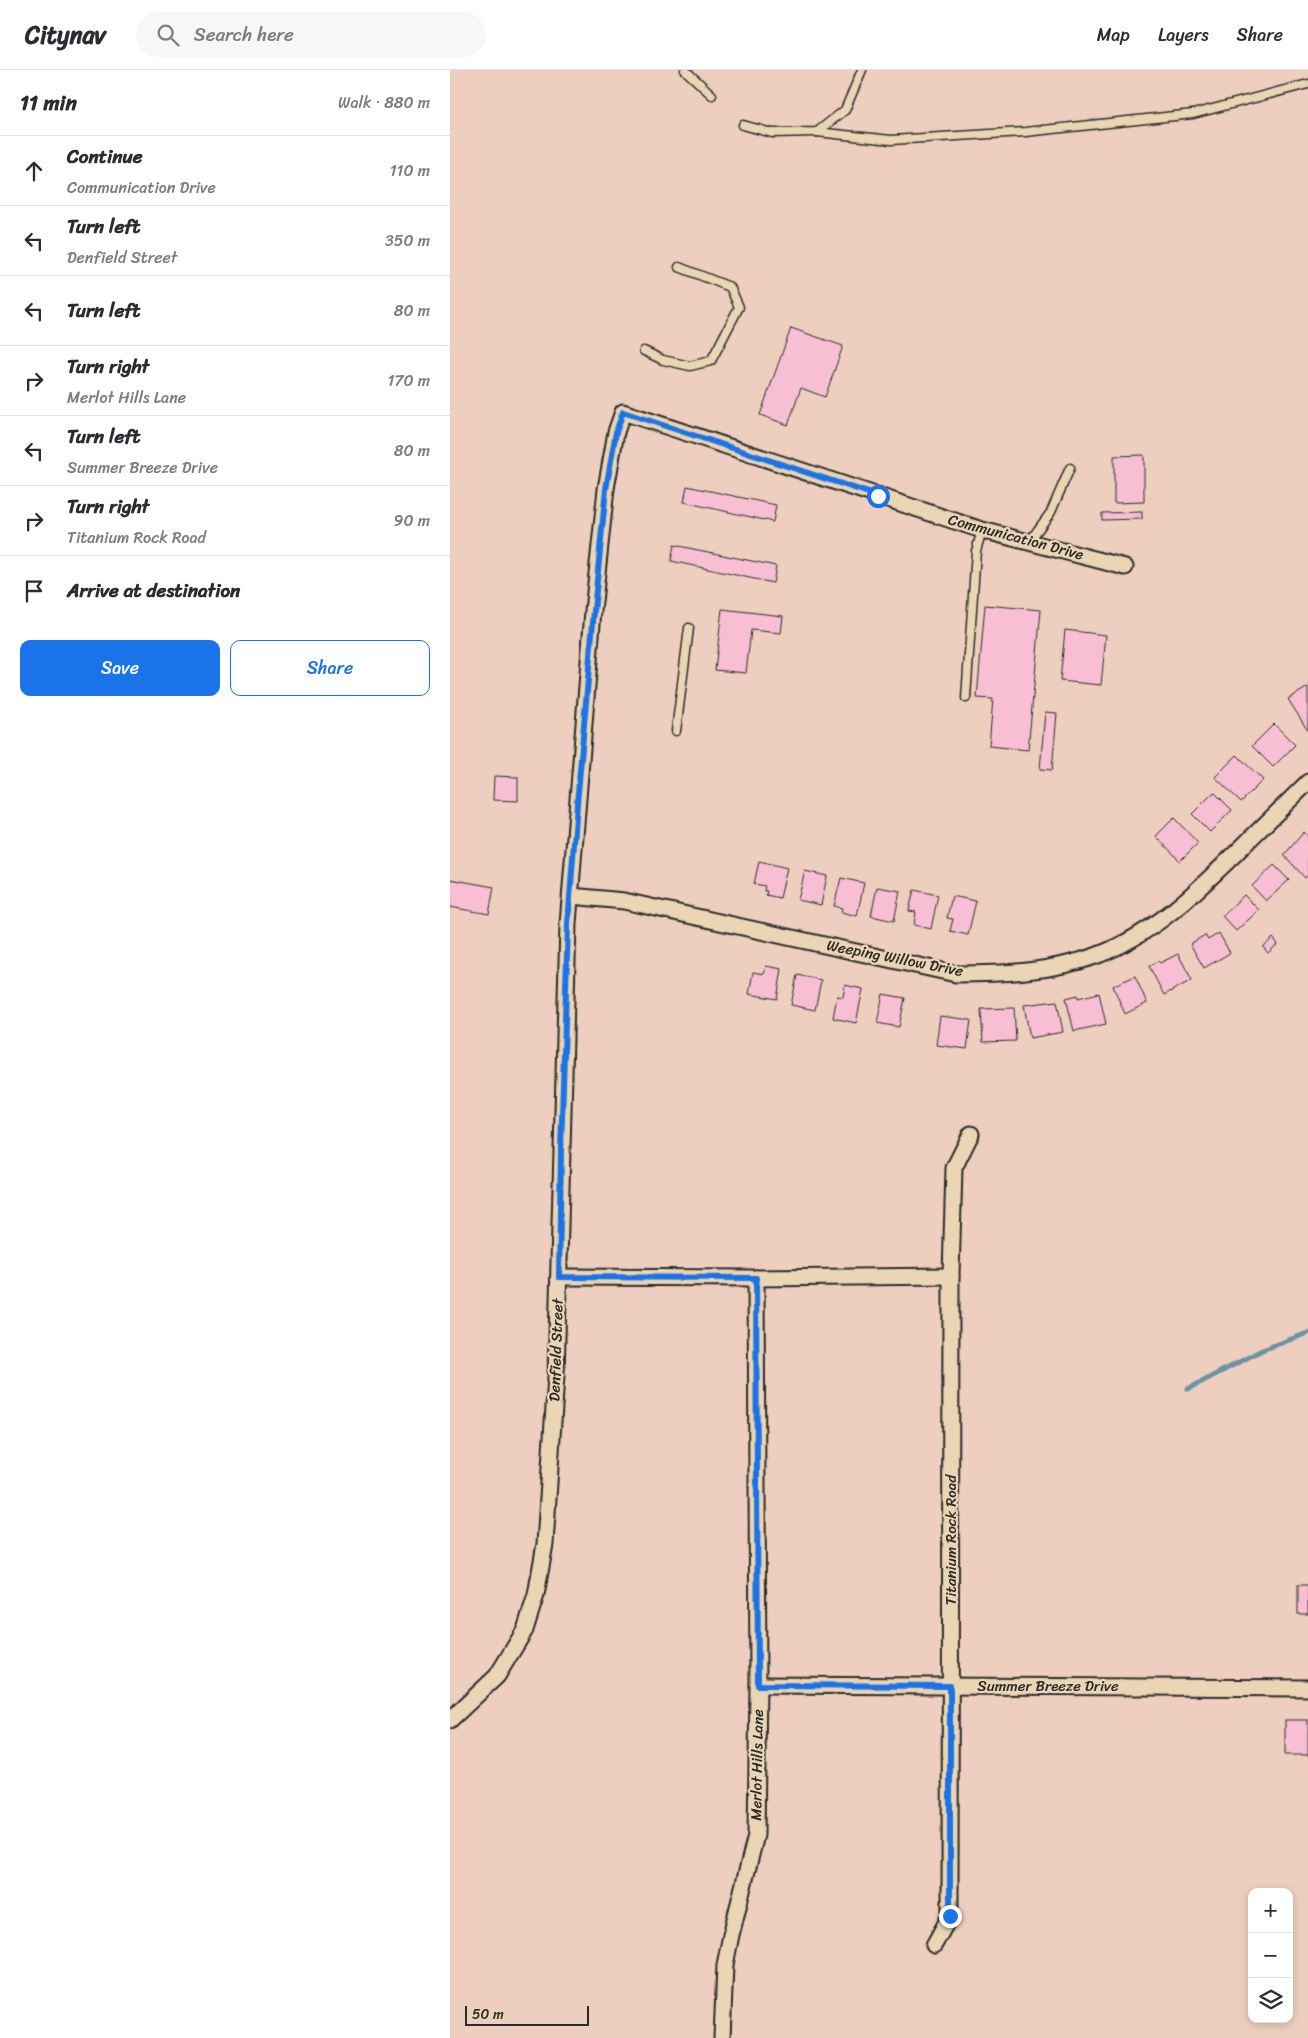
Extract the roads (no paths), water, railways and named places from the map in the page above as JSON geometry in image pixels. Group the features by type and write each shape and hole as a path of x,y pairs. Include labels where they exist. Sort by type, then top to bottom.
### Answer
{"street":[{"name":"Communication Drive","path":"623,412 982,530 1125,567"},
{"name":"Denfield Street","path":"450,1720 497,1676 525,1630 536,1595 545,1544 552,1462 559,1277 561,1140 571,896 593,621 606,489 616,432 623,412"},
{"name":"Weeping Willow Drive","path":"571,896 624,900 956,974 998,974 1033,971 1065,965 1098,955 1140,934 1172,913 1306,790"},
{"name":"Titanium Rock Road","path":"934,1946 950,1916 951,1276 954,1168 971,1134"},
{"path":"559,1277 756,1278 951,1276"},
{"name":"Merlot Hills Lane","path":"722,2038 725,1965 730,1935 756,1835 758,1685 756,1278"},
{"name":"Summer Breeze Drive","path":"758,1685 1308,1688"}],"lane":[{"path":"685,70 712,95"},
{"path":"817,132 845,110 862,70"},
{"path":"742,125 772,133 817,132 891,140 1025,132 1193,114 1308,84"},
{"path":"644,351 663,360 690,366 711,361 738,307 730,287 679,267"},
{"path":"1029,542 1051,512 1070,468"},
{"path":"966,698 976,551 982,530"},
{"path":"676,731 689,628"}],"waterway":[{"path":"1188,1389 1262,1350 1308,1333"}]}
